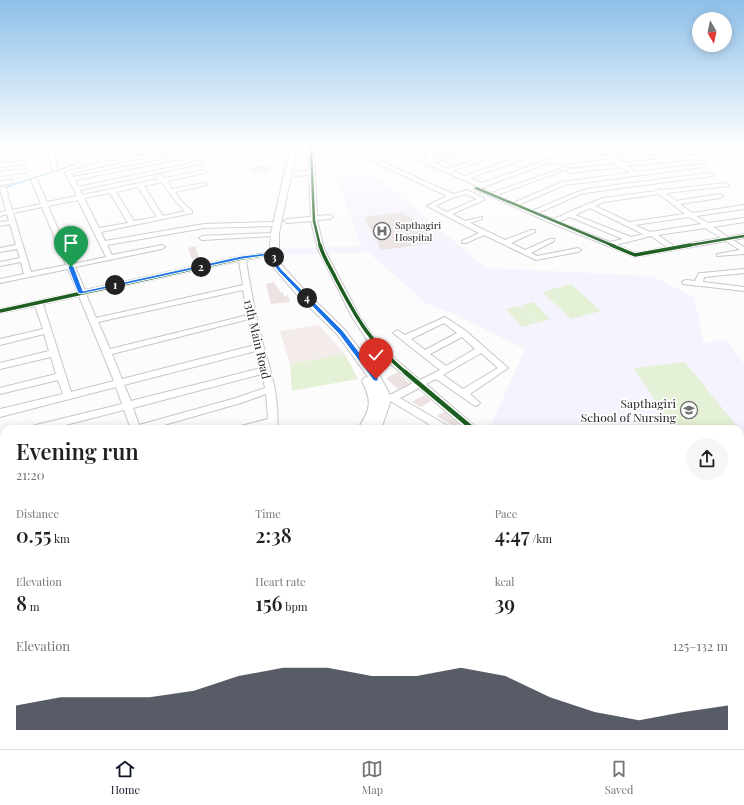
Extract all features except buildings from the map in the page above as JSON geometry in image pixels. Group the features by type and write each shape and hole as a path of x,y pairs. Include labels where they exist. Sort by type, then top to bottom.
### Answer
{"main road":[{"path":"283,183 270,235 272,269 348,352 374,392 385,400"},
{"path":"285,183 270,252 274,262 281,271 341,332 376,379 385,400 376,425"},
{"path":"367,425 374,413 385,400"}],"street":[{"path":"35,183 120,383 135,425"},
{"path":"73,183 110,258"},
{"path":"76,189 105,183"},
{"path":"0,214 154,183"},
{"path":"96,231 190,212 165,183"},
{"path":"312,183 314,219 321,249 325,260 356,317 370,338 384,354 468,425"},
{"path":"423,183 452,196"},
{"path":"476,183 481,185"},
{"path":"486,183 476,188 553,222 634,255 744,236"},
{"path":"493,196 527,183"},
{"path":"530,183 536,195"},
{"path":"513,205 564,183"},
{"path":"584,183 603,200"},
{"path":"532,213 579,193 640,183"},
{"path":"648,183 689,214 744,251"},
{"path":"171,191 204,184"},
{"path":"1,185 28,275"},
{"path":"553,222 568,214 603,200 700,186 726,185"},
{"path":"140,186 161,218"},
{"path":"112,191 132,224"},
{"path":"447,214 482,199 466,192 452,196 430,206 538,258 578,250"},
{"path":"676,203 720,196"},
{"path":"590,206 651,234 672,248"},
{"path":"629,224 744,207"},
{"path":"568,214 630,239"},
{"path":"287,221 330,217"},
{"path":"465,223 480,218"},
{"path":"608,245 651,234 744,220"},
{"path":"0,224 13,222"},
{"path":"102,244 204,226 272,224"},
{"path":"505,243 533,231"},
{"path":"464,242 484,233"},
{"path":"202,238 270,235"},
{"path":"525,253 552,240"},
{"path":"0,250 20,246"},
{"path":"0,281 162,247"},
{"path":"719,255 744,251"},
{"path":"0,307 81,292 270,252"},
{"path":"0,311 206,262 270,252"},
{"name":"13th Main Road","path":"242,258 246,287 266,370 273,425"},
{"path":"0,264 24,259"},
{"path":"699,284 699,279 702,275 744,271"},
{"path":"686,282 744,289"},
{"path":"94,322 246,287"},
{"path":"38,302 68,396"},
{"path":"107,352 253,316"},
{"path":"406,338 445,319 504,368 463,394"},
{"path":"0,342 47,331"},
{"path":"397,332 446,370"},
{"path":"425,353 463,333"},
{"path":"0,413 260,347"},
{"path":"385,400 437,375 481,349"},
{"path":"0,366 54,353"},
{"path":"51,425 127,404 266,370"},
{"path":"437,375 475,403"},
{"path":"0,391 62,376"},
{"path":"151,425 238,401 269,390"},
{"path":"385,400 404,406 438,425"}],"shaded area":[{"path":"339,183 384,183 486,268 652,276 694,297 704,343 726,339 744,364 744,425 491,425 525,349 453,314 427,304 367,251 357,253 278,255 278,249 361,246"},
{"path":"319,325 345,354 290,364 280,331"}],"green space":[{"path":"571,284 601,311 571,319 542,292"},
{"path":"533,302 550,319 537,323 520,306"},
{"path":"519,306 536,323 522,327 506,309"},
{"path":"345,354 358,379 292,391 290,364"},
{"path":"685,362 736,425 673,425 633,368"}],"waterway":[{"path":"0,189 18,183"}],"cycle path":[{"path":"312,183 314,221 321,249 356,317 370,338 384,354 468,425"},
{"path":"476,188 513,205 635,255 744,236"},
{"path":"0,311 242,258 274,253"}],"place":[{"name":"Sapthagiri Hospital","path":"382,231"},
{"name":"Sapthagiri School of Nursing","path":"689,410"}],"route":[{"path":"71,267 81,293 242,258 274,253 274,262 281,271 341,332 376,379"}]}
